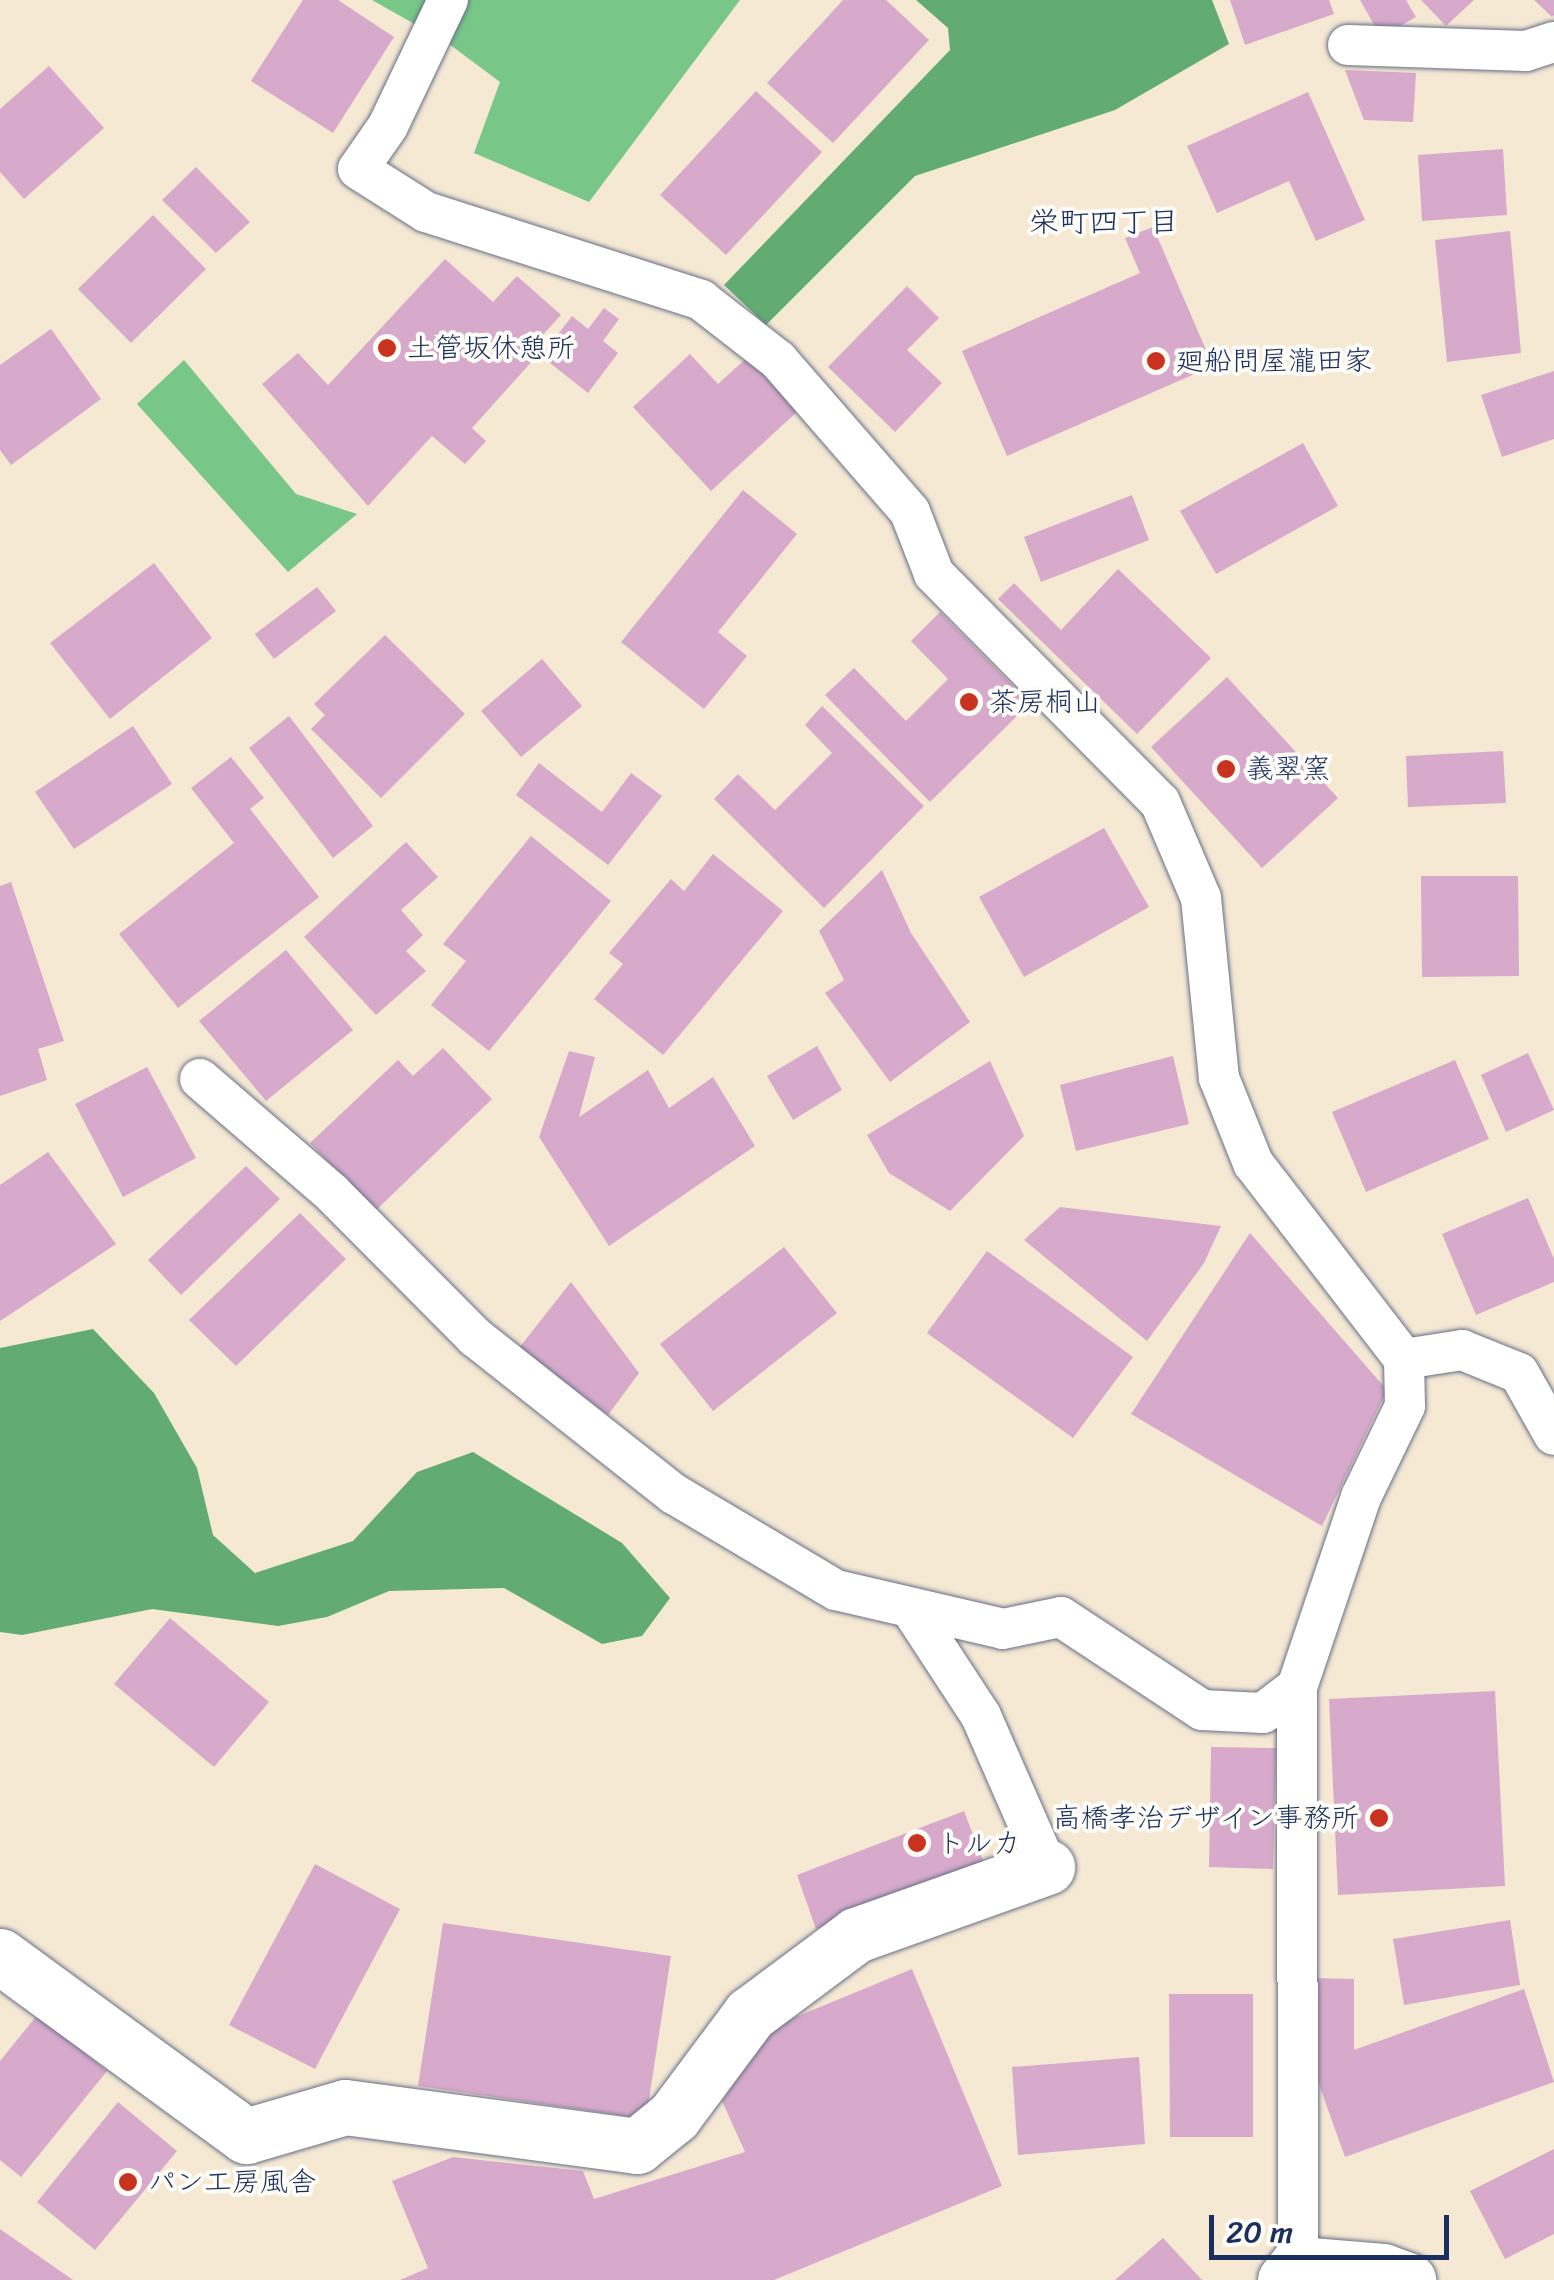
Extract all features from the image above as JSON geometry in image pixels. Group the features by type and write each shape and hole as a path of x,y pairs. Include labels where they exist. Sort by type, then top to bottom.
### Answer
{"street":[{"path":"0,1956 246,2136 345,2107 638,2146 674,2116 750,2014 856,1935 1047,1867"},
{"path":"1291,2272 1383,2271 1408,2280"}],"lane":[{"path":"448,0 388,126 358,168 426,212 701,300 778,360 910,512 934,574 1160,802 1201,898 1219,1078 1253,1163 1404,1359 1404,1406 1361,1497 1297,1687 1291,2272"},
{"path":"1348,44 1526,51 1554,42"},
{"path":"200,1079 332,1193 475,1337 674,1494 836,1590 913,1612 1003,1628 1061,1617 1202,1710 1262,1713 1297,1687"},
{"path":"1404,1359 1462,1350 1519,1373 1554,1435"},
{"path":"913,1612 981,1716 1047,1867"}],"green space":[{"path":"372,0 430,0 418,26"},
{"path":"465,0 740,0 589,202 474,153 500,82 445,41"},
{"path":"916,0 1212,0 1229,44 1115,110 915,176 766,325 724,285 950,50 948,28"},
{"path":"184,360 296,494 357,514 288,572 137,404"},
{"path":"93,1329 154,1393 197,1468 213,1535 255,1573 353,1541 417,1472 473,1452 622,1543 670,1598 642,1636 602,1644 504,1588 389,1591 327,1617 278,1626 152,1609 22,1635 0,1632 0,1348"}],"building":[{"path":"303,0 338,0 394,37 333,133 251,81"},
{"path":"843,0 886,0 929,40 833,143 767,83"},
{"path":"1230,0 1329,0 1334,14 1245,45"},
{"path":"1360,0 1406,0 1416,17 1381,37"},
{"path":"1421,0 1474,0 1446,26"},
{"path":"1534,0 1554,0 1554,15 1552,17"},
{"path":"49,66 104,128 24,199 0,172 0,109"},
{"path":"1345,70 1416,73 1413,122 1364,120"},
{"path":"756,91 822,152 726,255 660,195"},
{"path":"1308,92 1365,220 1316,241 1289,181 1217,213 1187,146"},
{"path":"1503,149 1507,215 1422,221 1418,155"},
{"path":"196,167 250,222 216,253 162,200"},
{"path":"153,215 206,269 131,343 78,289"},
{"path":"1153,227 1213,366 1007,456 962,351 1140,273 1125,238"},
{"path":"1510,231 1521,353 1447,362 1435,240"},
{"path":"445,259 493,302 517,276 561,315 527,352 534,359 472,428 486,441 465,464 432,436 368,506 262,384 298,353 328,385"},
{"path":"907,286 939,318 907,350 942,383 895,432 828,367"},
{"path":"604,308 619,319 603,341 618,353 588,393 541,356 572,316 588,329"},
{"path":"51,329 101,399 11,465 0,450 0,365"},
{"path":"760,346 810,400 711,491 633,407 690,354 718,384"},
{"path":"1554,371 1554,439 1502,457 1481,395"},
{"path":"1303,443 1338,506 1216,574 1180,511"},
{"path":"743,490 797,534 718,632 747,656 704,709 621,642"},
{"path":"1132,495 1149,540 1041,582 1024,537"},
{"path":"154,563 212,638 110,719 50,643"},
{"path":"1118,569 1211,658 1137,734 998,599 1014,583 1061,630"},
{"path":"317,587 336,611 274,659 255,634"},
{"path":"940,612 1030,703 930,802 825,695 854,668 906,721 948,679 911,641"},
{"path":"385,635 465,714 381,798 311,729 325,715 314,704"},
{"path":"542,659 582,706 521,757 481,711"},
{"path":"1227,677 1338,798 1262,868 1151,747"},
{"path":"822,706 924,806 824,908 714,799 738,774 775,810 832,753 805,725"},
{"path":"289,716 373,826 333,858 249,748"},
{"path":"133,726 172,784 74,849 35,792"},
{"path":"1503,751 1506,803 1408,807 1406,756"},
{"path":"231,757 264,798 250,809 319,897 178,1008 119,934 234,843 191,788"},
{"path":"539,763 602,812 631,773 662,796 608,865 516,795"},
{"path":"1104,828 1149,907 1024,977 979,897"},
{"path":"531,836 611,901 489,1051 431,1005 466,961 443,944"},
{"path":"406,842 438,877 401,910 423,935 406,951 426,971 376,1015 304,937"},
{"path":"713,854 783,911 663,1055 594,999 623,964 609,953 671,879 684,891"},
{"path":"882,870 911,933 970,1022 890,1082 825,993 844,980 819,931"},
{"path":"1421,876 1518,876 1519,976 1422,977"},
{"path":"11,882 64,1041 38,1049 47,1080 0,1096 0,886"},
{"path":"286,950 353,1030 266,1101 199,1021"},
{"path":"817,1046 842,1090 793,1120 767,1076"},
{"path":"443,1048 492,1099 375,1211 310,1143 398,1060 413,1076"},
{"path":"569,1051 595,1057 579,1117 648,1070 669,1108 713,1077 755,1146 609,1246 539,1137"},
{"path":"1528,1053 1554,1110 1506,1132 1481,1075"},
{"path":"1173,1056 1189,1124 1076,1151 1060,1085"},
{"path":"1455,1060 1489,1139 1366,1192 1332,1112"},
{"path":"990,1061 1024,1136 950,1211 889,1173 867,1135"},
{"path":"147,1067 196,1158 123,1197 75,1104"},
{"path":"48,1152 116,1244 0,1321 0,1185"},
{"path":"246,1166 280,1199 181,1295 148,1260"},
{"path":"1528,1198 1554,1259 1554,1282 1476,1315 1442,1234"},
{"path":"1060,1207 1221,1226 1204,1263 1147,1341 1024,1240"},
{"path":"300,1213 346,1259 236,1366 189,1320"},
{"path":"1250,1233 1387,1390 1322,1526 1131,1414"},
{"path":"784,1247 837,1313 713,1411 660,1344"},
{"path":"987,1251 1133,1357 1073,1438 927,1333"},
{"path":"571,1282 639,1373 608,1415 519,1348"},
{"path":"170,1618 269,1702 214,1767 114,1684"},
{"path":"1495,1691 1505,1886 1338,1895 1329,1699"},
{"path":"1211,1747 1276,1748 1273,1869 1209,1867"},
{"path":"964,1811 985,1866 816,1929 797,1875"},
{"path":"315,1864 400,1909 315,2069 229,2025"},
{"path":"1510,1920 1520,1985 1404,2005 1393,1939"},
{"path":"443,1923 671,1956 646,2119 418,2086"},
{"path":"912,1969 1002,2186 774,2280 400,2280 428,2268 392,2181 453,2157 583,2171 594,2199 745,2152 722,2101 769,2028"},
{"path":"1312,1978 1354,1979 1354,2050 1524,1989 1554,2082 1345,2157 1312,2065"},
{"path":"1169,1994 1253,1994 1253,2137 1170,2137"},
{"path":"38,2014 107,2071 21,2177 0,2160 0,2061"},
{"path":"1139,2057 1145,2144 1018,2155 1012,2067"},
{"path":"118,2102 177,2151 95,2250 37,2202"},
{"path":"1554,2149 1554,2234 1505,2259 1470,2191"},
{"path":"0,2229 73,2280 0,2280"},
{"path":"1163,2238 1202,2280 1115,2280"}],"place":[{"name":"土管坂休憩所","path":"387,348"},
{"name":"廻船問屋瀧田家","path":"1156,361"},
{"name":"茶房桐山","path":"969,702"},
{"name":"義翠窯","path":"1226,769"},
{"name":"高橋孝治デザイン事務所","path":"1379,1818"},
{"name":"トルカ","path":"917,1843"},
{"name":"パン工房風舎","path":"128,2182"}],"district":[{"name":"栄町四丁目","path":"1104,222"}]}
